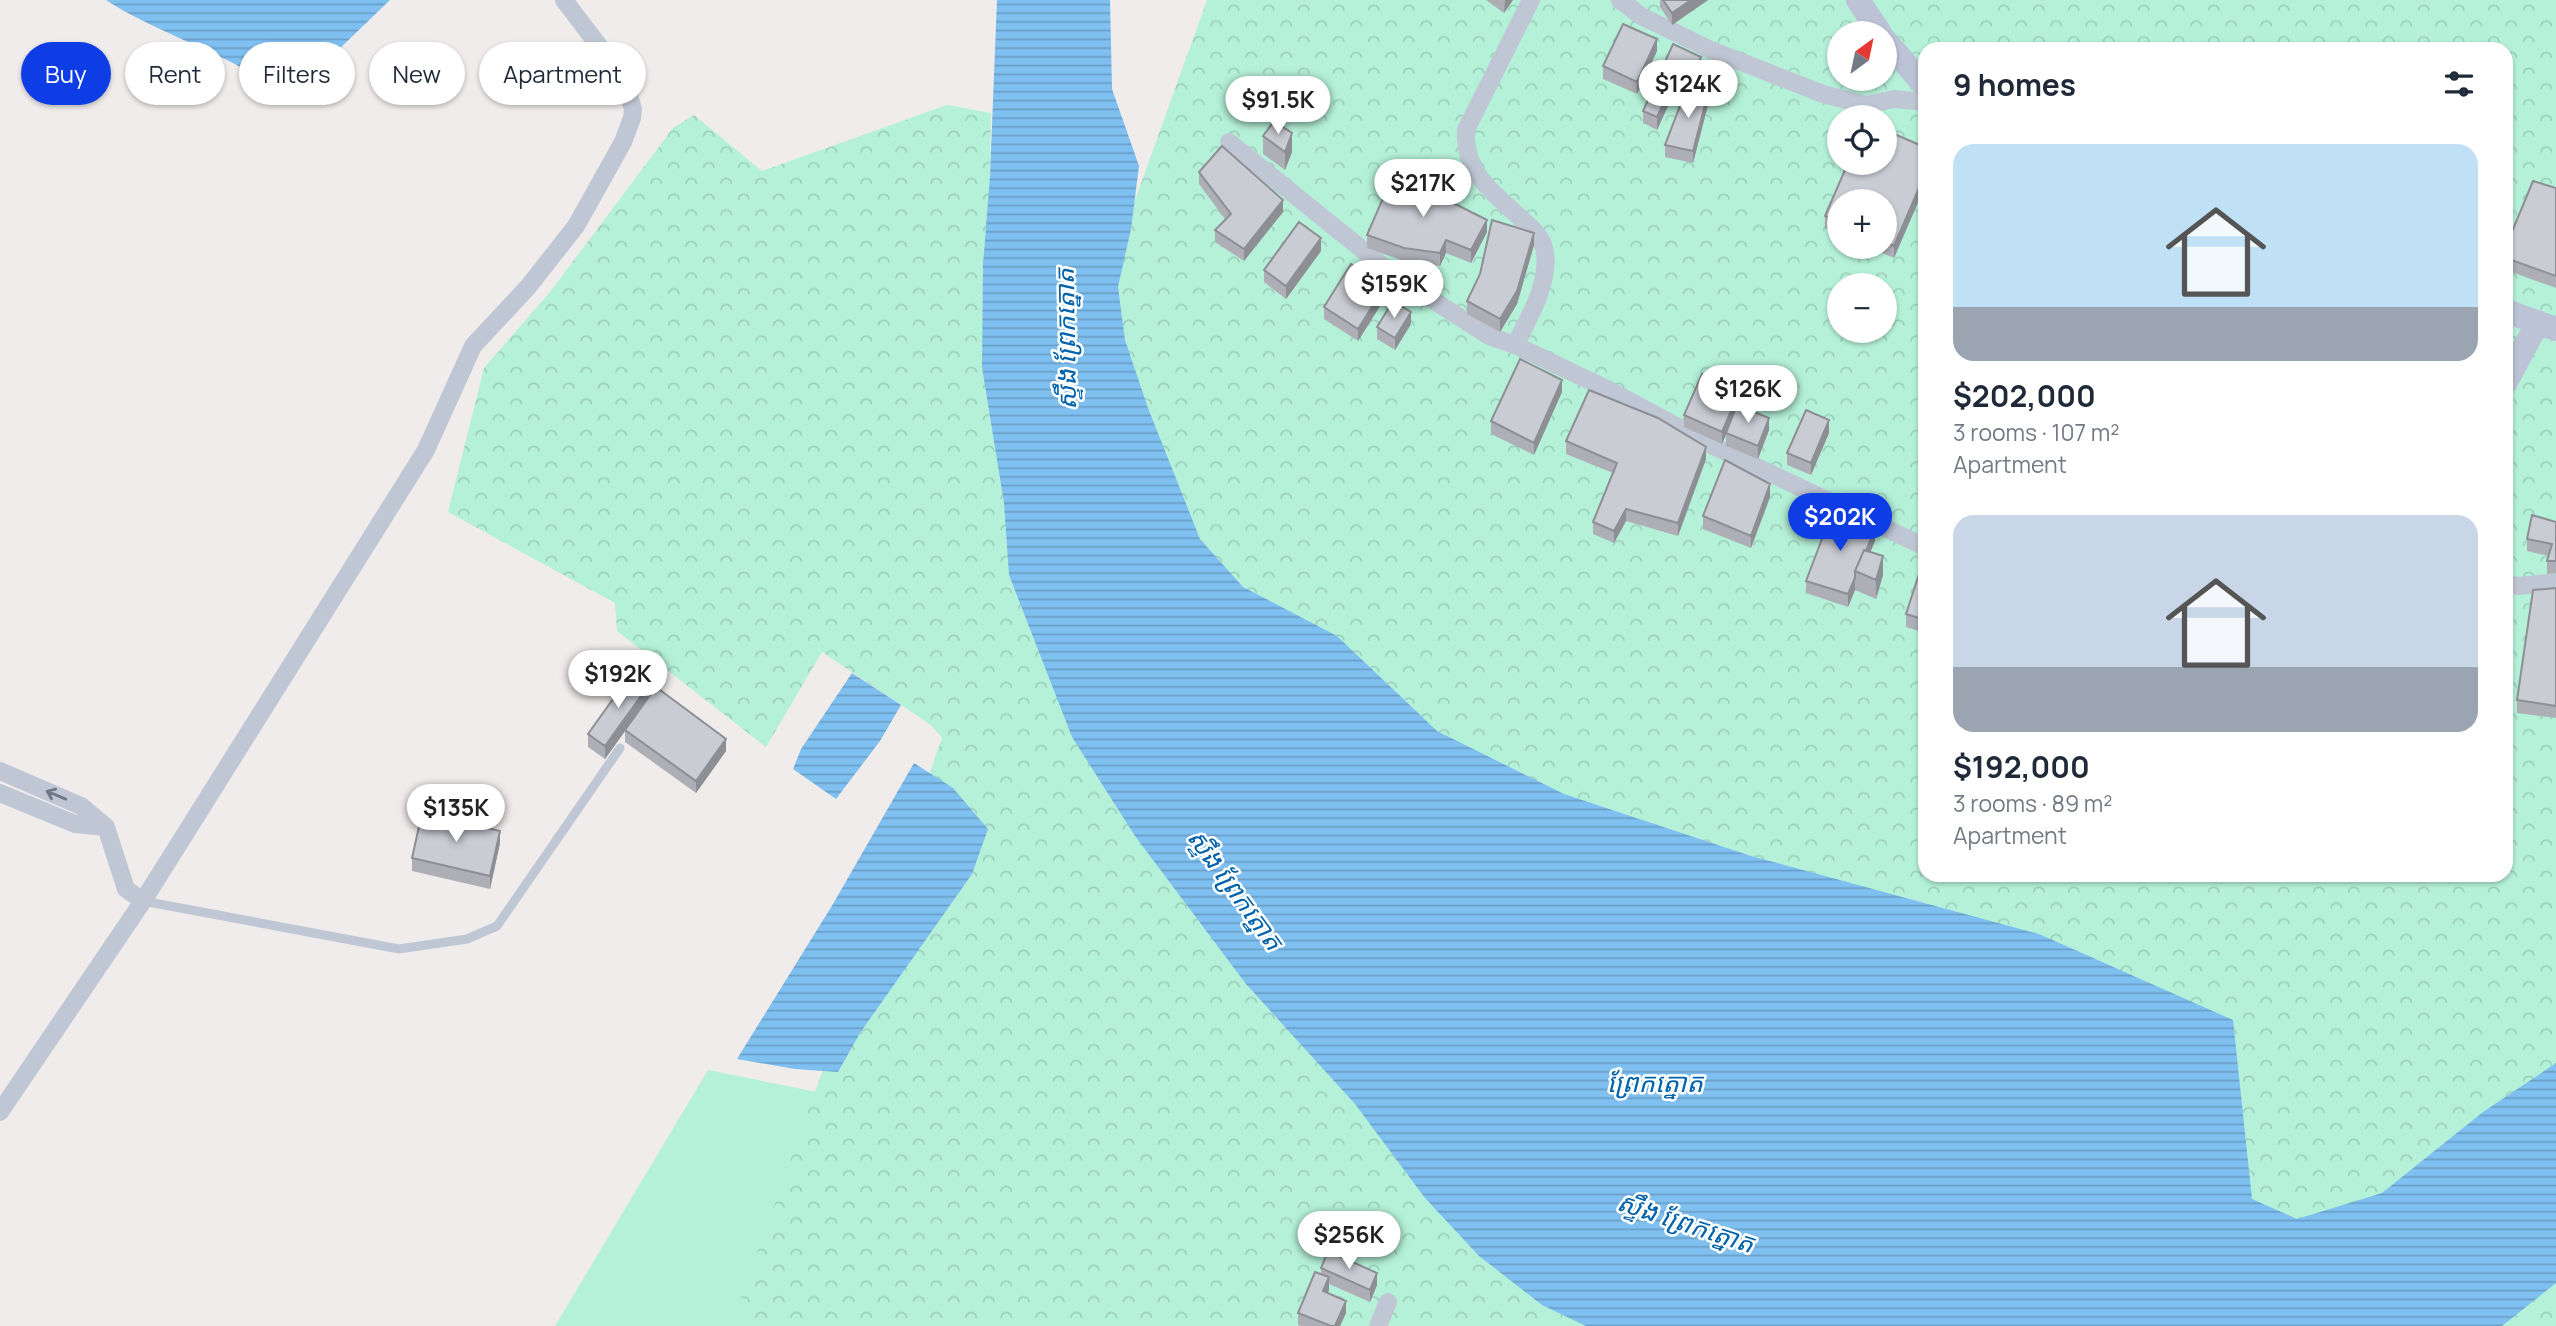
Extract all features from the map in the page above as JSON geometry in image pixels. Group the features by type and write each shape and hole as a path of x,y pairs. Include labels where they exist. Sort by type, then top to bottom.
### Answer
{"main road":[{"path":"1858,0 1872,21"},
{"path":"1897,54 1918,78"},
{"path":"2513,314 2547,326 2513,372"}],"street":[{"path":"0,1112 143,901 426,450 473,345 528,287 576,226 629,129 633,108 622,79 564,0"},
{"path":"1515,345 1539,293 1545,270 1545,251 1538,234 1479,177 1469,161 1465,146 1466,130 1531,0"},
{"path":"1620,0 1641,16 1711,50 1823,94 1867,105 1894,99 1918,101"},
{"path":"1229,142 1395,276 1489,336 1515,345 1607,389 1711,445 1918,544"},
{"path":"2513,585 2556,582"},
{"path":"0,771 81,806 106,827 126,889 143,901"},
{"path":"0,793 75,824 106,827"},
{"path":"1378,1326 1388,1302"}],"lane":[{"path":"143,901 399,949 467,939 497,926 620,748"}],"green space":[{"path":"1207,0 2556,0 2556,1326 731,1326 942,738 931,725 822,652 766,747 617,631 615,603 448,512 484,368 550,292 673,128 694,115 762,171 947,105 991,113 990,176 1008,553"},
{"path":"708,1070 832,1095 1250,1326 555,1326"}],"water":[{"path":"106,0 390,0 346,42 239,42 239,66 225,59 225,42 190,42"},
{"name":"ព្រែកត្នោត","path":"997,0 1110,0 1112,89 1139,166 1131,229 1118,287 1125,340 1148,408 1200,539 1243,587 1337,636 1437,731 1564,794 1751,856 2039,934 2233,1020 2252,1199 2297,1219 2382,1193 2483,1112 2556,1063 2556,1283 2502,1326 1586,1326 1542,1305 1479,1256 1425,1198 1355,1104 1246,984 1135,836 1072,737 1009,575 1004,503 982,367 983,265 990,176"},
{"path":"852,673 901,705 880,741 836,799 793,769 801,749"},
{"path":"914,763 953,788 988,829 972,874 860,1033 838,1072 795,1069 737,1059 833,904"}],"building":[{"path":"1663,0 1691,0 1672,13"},
{"path":"1623,24 1657,39 1637,82 1603,66"},
{"path":"1673,44 1701,57 1688,85 1675,79 1657,117 1643,111"},
{"path":"1688,85 1708,93 1693,151 1665,145"},
{"path":"1274,121 1292,133 1285,152 1263,136"},
{"path":"1897,135 1918,144 1918,190 1897,239 1897,189 1837,189 1843,175 1897,175"},
{"path":"1222,146 1283,200 1244,249 1215,230 1231,214 1199,172"},
{"path":"1394,173 1487,220 1471,250 1446,240 1440,253 1404,248 1367,235"},
{"path":"2533,181 2556,188 2556,276 2513,261 2513,229"},
{"path":"1492,220 1534,233 1517,291 1500,319 1467,301 1480,274"},
{"path":"1299,222 1321,238 1286,286 1264,270"},
{"path":"1351,264 1385,286 1358,329 1324,307"},
{"path":"1393,301 1411,312 1395,338 1377,327"},
{"path":"1520,359 1562,380 1534,443 1491,421"},
{"path":"1702,374 1740,390 1722,432 1684,415"},
{"path":"1589,390 1658,418 1706,447 1678,523 1626,509 1614,531 1593,522 1617,463 1566,441"},
{"path":"1737,405 1769,418 1758,446 1726,433"},
{"path":"1806,410 1829,420 1811,463 1787,453"},
{"path":"1725,460 1770,484 1751,536 1703,516"},
{"path":"1833,510 1875,529 1855,571 1848,594 1806,581"},
{"path":"2532,515 2556,522 2556,561 2547,561 2552,544 2527,539"},
{"path":"1864,550 1883,556 1876,580 1855,571"},
{"path":"1918,577 1918,618 1906,614"},
{"path":"2556,588 2556,706 2517,700 2533,590"},
{"path":"631,674 648,686 605,746 588,734"},
{"path":"656,687 726,739 696,781 625,730"},
{"path":"422,813 500,831 490,876 412,858"},
{"path":"1328,1251 1377,1273 1370,1290 1321,1268"},
{"path":"1315,1272 1329,1277 1323,1291 1346,1301 1335,1326 1298,1313"}],"water label":[{"name":"ស្ទឹង ព្រែកត្នោត","path":"1065,339"},
{"name":"ស្ទឹង ព្រែកត្នោត","path":"1236,889"},
{"name":"ស្ទឹង ព្រែកត្នោត","path":"1686,1222"}]}
